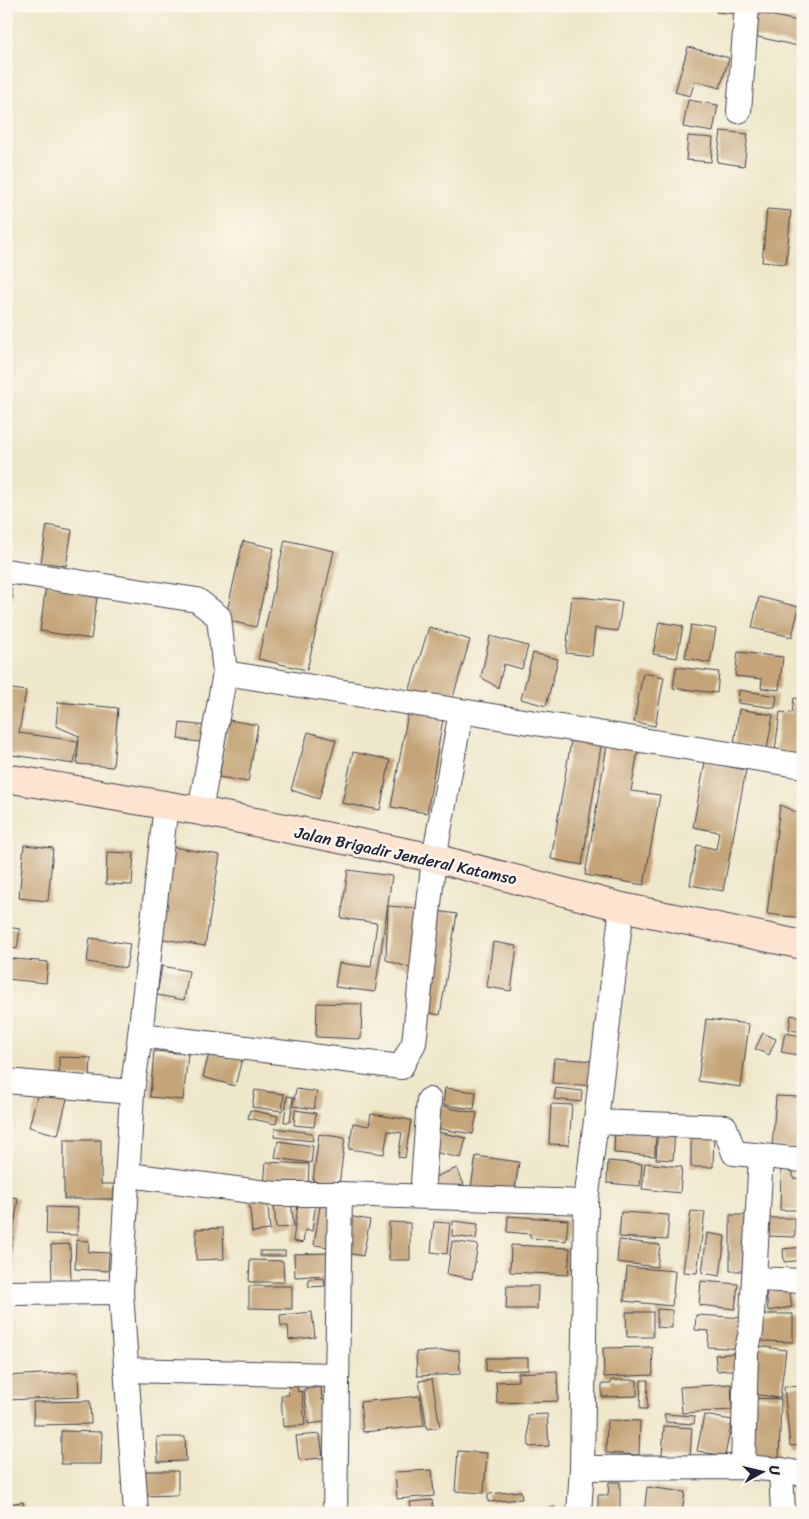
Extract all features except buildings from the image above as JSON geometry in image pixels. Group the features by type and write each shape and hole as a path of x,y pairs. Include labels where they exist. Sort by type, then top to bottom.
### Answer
{"main road":[{"name":"Jalan Brigadir Jenderal Katamso","path":"6,778 166,805 434,858 622,907 803,945"}],"street":[{"path":"739,111 747,6"},
{"path":"6,570 197,600 219,617 225,673 200,812"},
{"path":"225,673 803,766"},
{"path":"140,1035 401,1067 414,1043 434,858 460,712"},
{"path":"136,1513 121,1292 132,1092 166,805"},
{"path":"579,1513 582,1468 586,1202 622,907"},
{"path":"6,1081 132,1092"},
{"path":"422,1196 429,1100"},
{"path":"596,1122 725,1127 734,1153 803,1160"},
{"path":"743,1467 746,1352 751,1332 761,1156"},
{"path":"128,1175 275,1194 422,1196 586,1202"},
{"path":"335,1513 340,1194"},
{"path":"755,1278 803,1281"},
{"path":"6,1293 121,1292"},
{"path":"126,1370 336,1375"},
{"path":"582,1468 743,1467 792,1472 783,1513"}]}
